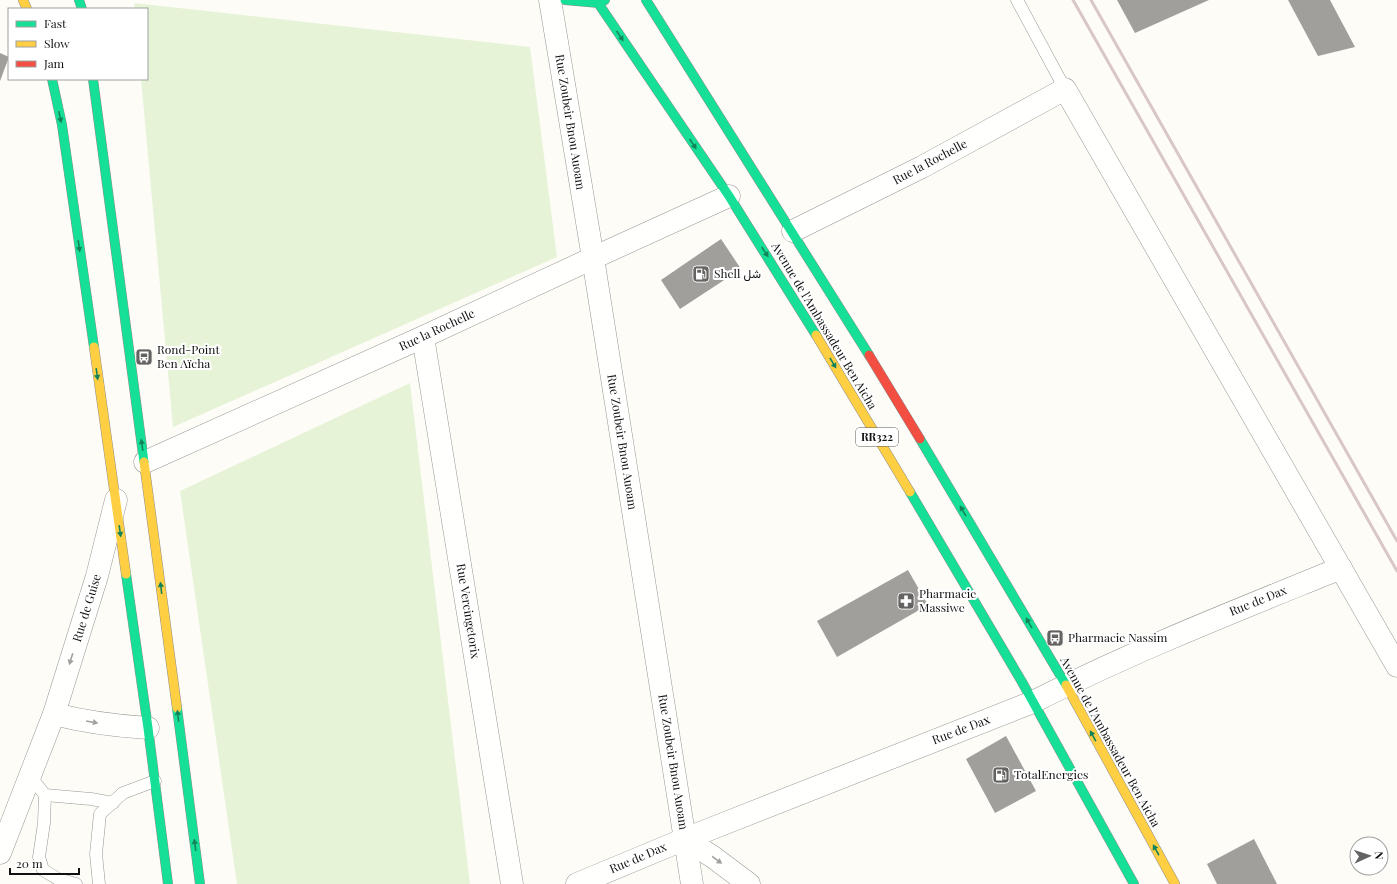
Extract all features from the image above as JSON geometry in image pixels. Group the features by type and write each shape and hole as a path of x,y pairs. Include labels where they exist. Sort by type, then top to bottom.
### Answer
{"main road":[{"path":"565,0 600,1"},
{"name":"Avenue de l'Ambassadeur Ben Aicha","path":"646,0 793,231 955,496 1066,686 1174,884"},
{"name":"Avenue de l'Ambassadeur Ben Aicha","path":"600,1 729,196 846,385 956,568 1033,702 1134,884"},
{"path":"52,80 62,125 148,728 159,781 168,884"},
{"path":"93,80 145,462 182,778 200,884"}],"street":[{"name":"Rue Zoubeir Bnou Auoam","path":"550,0 593,258 692,884"},
{"name":"Rue la Rochelle","path":"793,231 922,167 1065,89"},
{"path":"1065,89 1342,568 1397,666"},
{"name":"Rue la Rochelle","path":"145,462 423,337 729,196"},
{"name":"Rue Vercingetorix","path":"423,337 512,884"},
{"name":"Rue de Guise","path":"0,853 54,714 97,576 116,500"},
{"name":"Rue de Dax","path":"577,884 685,839 1033,702 1206,622 1342,568"},
{"path":"54,714 94,723 148,728"},
{"path":"685,839 713,857 748,884"}],"lane":[{"path":"1017,0 1065,89"},
{"path":"30,776 45,795 44,823 39,857 44,870 58,879 76,884"},
{"path":"99,884 96,854 100,814 123,793 159,781"},
{"path":"45,795 91,799 113,803"}],"green space":[{"path":"134,3 530,47 557,257 173,427 141,80 148,80 148,8 135,8"},
{"path":"410,383 470,884 237,884 180,491"}],"building":[{"path":"1117,0 1209,0 1135,33"},
{"path":"1288,0 1330,0 1355,47 1318,56"},
{"path":"0,53 8,57 8,60 0,81"},
{"name":"Shell شل","path":"721,239 741,269 680,309 661,280"},
{"path":"908,570 928,605 837,657 817,621"},
{"name":"TotalEnergies","path":"1006,736 1036,791 995,813 966,759"},
{"path":"1254,839 1277,884 1217,884 1207,864"}],"railway":[{"path":"1073,0 1397,571"},
{"path":"1091,0 1397,541"}],"traffic: fast":[{"path":"79,0 82,8"},
{"path":"565,0 599,3 605,0"},
{"path":"596,0 729,196 816,335"},
{"path":"646,0 869,355"},
{"path":"52,80 62,125 94,347"},
{"path":"93,80 144,462"},
{"path":"920,439 1066,685"},
{"path":"910,492 1022,682 1134,884"},
{"path":"126,574 168,884"},
{"path":"177,708 200,884"}],"traffic: slow":[{"path":"23,0 27,8"},
{"path":"816,335 910,492"},
{"path":"94,347 126,574"},
{"path":"144,462 177,708"},
{"path":"1066,685 1175,884"}],"traffic: jam":[{"path":"869,355 920,439"}],"place":[{"name":"Shell شل","path":"701,274"},
{"name":"Rond-Point Ben Aïcha","path":"144,357"},
{"name":"Pharmacie Massiwe","path":"906,601"},
{"name":"Pharmacie Nassim","path":"1055,638"},
{"name":"TotalEnergies","path":"1001,775"}]}
